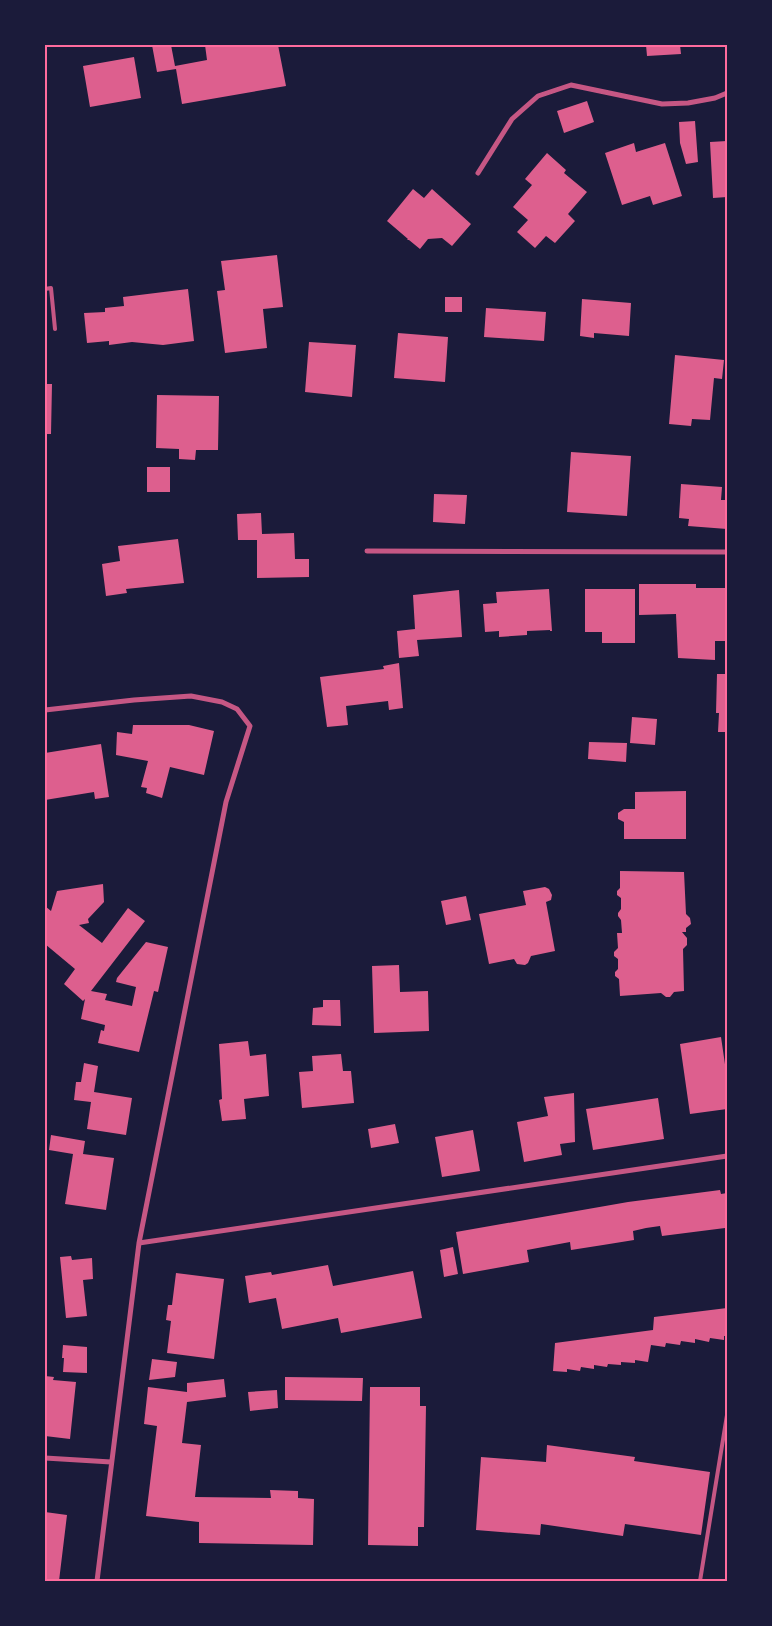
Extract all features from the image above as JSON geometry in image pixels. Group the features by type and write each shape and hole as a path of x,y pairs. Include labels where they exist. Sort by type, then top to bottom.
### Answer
{"street":[{"path":"478,173 512,119 538,96 571,85 662,104 688,103 715,98 727,93"},
{"path":"367,551 727,552"},
{"path":"45,710 191,696 222,702 237,710 250,726 226,802 139,1243 96,1581"},
{"path":"139,1243 727,1156"},
{"path":"45,1458 111,1462"}],"lane":[{"path":"45,289 51,288 55,329"},
{"path":"700,1581 727,1415"}],"building":[{"path":"152,45 171,45 175,66 207,60 205,45 278,45 286,86 182,104 176,69 157,72"},
{"path":"646,45 680,45 681,54 647,56"},
{"path":"134,57 141,98 90,107 83,66"},
{"path":"587,101 594,122 564,133 557,111"},
{"path":"695,121 698,162 686,164 680,143 679,122"},
{"path":"727,141 727,197 713,198 710,142"},
{"path":"634,143 636,152 665,143 682,196 653,205 650,196 622,205 605,153"},
{"path":"547,153 566,170 564,173 587,192 568,214 575,221 555,243 546,236 535,248 517,232 528,220 513,207 532,185 525,179"},
{"path":"413,189 424,198 432,189 471,224 452,246 442,238 428,239 420,249 407,240 387,221"},
{"path":"277,255 283,307 263,309 267,348 225,353 217,291 225,290 221,261"},
{"path":"188,289 194,341 163,345 132,342 109,345 109,341 87,343 84,313 105,312 105,308 124,306 123,297"},
{"path":"445,297 462,297 462,312 445,312"},
{"path":"582,299 631,303 629,336 594,333 594,338 580,336"},
{"path":"486,308 546,312 544,341 484,337"},
{"path":"398,333 448,337 445,382 394,378"},
{"path":"309,342 356,345 352,397 305,392"},
{"path":"675,355 724,360 722,379 714,378 710,420 692,419 691,426 669,424"},
{"path":"45,384 52,384 51,434 45,434"},
{"path":"157,395 219,396 218,450 196,450 195,460 179,459 179,449 156,448"},
{"path":"571,452 631,456 627,516 567,512"},
{"path":"147,467 170,467 170,492 147,492"},
{"path":"681,484 722,487 721,500 727,500 727,529 688,526 689,519 679,518"},
{"path":"434,494 467,495 465,524 433,522"},
{"path":"261,513 262,534 294,533 295,559 309,559 309,577 257,578 257,540 238,540 237,514"},
{"path":"178,539 184,583 126,589 127,593 106,596 102,564 120,561 118,546"},
{"path":"639,584 696,584 696,588 727,588 727,641 715,641 715,660 678,658 676,614 639,615"},
{"path":"549,589 552,631 527,631 527,635 499,637 499,631 485,632 483,604 497,603 496,592"},
{"path":"585,589 635,589 635,643 602,643 602,632 585,632"},
{"path":"459,590 462,637 417,640 419,656 399,658 397,631 415,629 413,595"},
{"path":"399,663 403,708 389,710 388,701 346,706 348,725 327,727 320,677 384,669 383,666"},
{"path":"717,674 727,674 727,732 718,732 719,713 716,713"},
{"path":"632,717 657,719 655,745 630,743"},
{"path":"133,725 189,725 214,731 204,775 170,767 162,798 146,793 147,788 141,787 148,761 116,755 117,732 132,734"},
{"path":"589,742 627,743 626,762 588,759"},
{"path":"101,744 109,797 95,799 94,792 45,800 45,753"},
{"path":"686,791 686,839 624,839 624,822 618,819 618,813 624,809 635,809 635,792"},
{"path":"620,871 684,872 686,914 690,918 691,924 686,928 686,932 682,932 687,938 687,945 683,949 684,991 674,992 670,997 666,997 661,993 620,996 619,979 615,976 615,972 618,969 618,959 614,956 614,952 618,948 617,933 622,933 621,920 618,916 621,909 621,898 617,895 617,891 620,888"},
{"path":"103,884 104,902 88,919 89,923 79,925 102,943 128,908 145,921 91,991 107,994 105,1000 132,1006 136,987 116,982 117,978 146,942 168,947 158,992 154,991 139,1052 98,1043 101,1030 104,1031 105,1025 81,1019 85,999 83,1001 64,984 75,969 45,944 45,906 51,911 57,891"},
{"path":"545,887 549,889 552,895 551,900 546,902 555,951 531,956 525,965 517,964 514,959 489,964 479,914 526,905 523,891"},
{"path":"466,896 471,920 446,925 441,901"},
{"path":"399,965 400,992 428,991 429,1031 374,1033 372,966"},
{"path":"323,1000 340,1000 341,1026 312,1025 313,1008 323,1007"},
{"path":"721,1037 727,1078 727,1109 690,1114 680,1044"},
{"path":"248,1041 250,1056 266,1054 269,1096 244,1099 246,1119 222,1121 219,1100 222,1099 219,1044"},
{"path":"341,1054 343,1071 351,1071 354,1103 302,1108 299,1072 313,1071 312,1056"},
{"path":"84,1063 98,1066 94,1092 132,1098 126,1135 87,1129 91,1102 74,1100 76,1082 81,1082"},
{"path":"574,1093 575,1142 560,1144 562,1155 524,1162 517,1122 548,1116 544,1097"},
{"path":"658,1098 664,1139 593,1150 586,1109"},
{"path":"395,1124 399,1143 371,1148 368,1129"},
{"path":"473,1130 480,1171 442,1177 435,1137"},
{"path":"51,1135 85,1141 83,1154 114,1158 106,1210 65,1204 73,1154 49,1150"},
{"path":"720,1190 721,1194 727,1193 727,1227 725,1228 662,1236 660,1226 646,1228 633,1231 634,1240 571,1250 570,1242 527,1250 529,1262 463,1274 456,1232 628,1202"},
{"path":"453,1247 458,1274 444,1277 440,1250"},
{"path":"71,1256 72,1260 92,1258 93,1279 83,1280 87,1316 66,1318 60,1257"},
{"path":"328,1265 333,1286 413,1271 422,1318 341,1333 338,1318 282,1329 276,1298 249,1303 245,1276 271,1272 272,1275"},
{"path":"176,1273 224,1279 214,1359 167,1353 171,1321 166,1320 168,1305 172,1305"},
{"path":"727,1308 727,1336 724,1336 724,1340 710,1338 709,1342 695,1339 695,1343 681,1341 680,1345 666,1343 665,1347 651,1345 648,1362 635,1360 635,1363 621,1362 621,1365 608,1364 607,1367 594,1365 594,1369 581,1367 580,1371 567,1369 567,1372 553,1371 555,1343 653,1330 654,1317"},
{"path":"63,1345 87,1347 87,1373 63,1372"},
{"path":"152,1359 177,1362 175,1377 149,1380"},
{"path":"45,1376 54,1377 53,1380 76,1382 70,1439 45,1436"},
{"path":"285,1377 363,1378 362,1401 285,1400"},
{"path":"224,1379 226,1397 187,1402 182,1443 201,1445 195,1497 271,1498 270,1490 298,1491 298,1498 314,1499 313,1545 199,1543 199,1522 146,1516 157,1426 144,1424 148,1387 187,1392 187,1383"},
{"path":"370,1387 420,1387 420,1406 426,1406 424,1527 418,1527 418,1546 368,1545"},
{"path":"277,1390 278,1408 250,1411 248,1392"},
{"path":"547,1445 635,1457 634,1461 710,1472 701,1535 625,1524 623,1536 541,1524 540,1535 476,1530 481,1457 546,1462"},
{"path":"45,1512 67,1515 59,1581 45,1581"}]}
